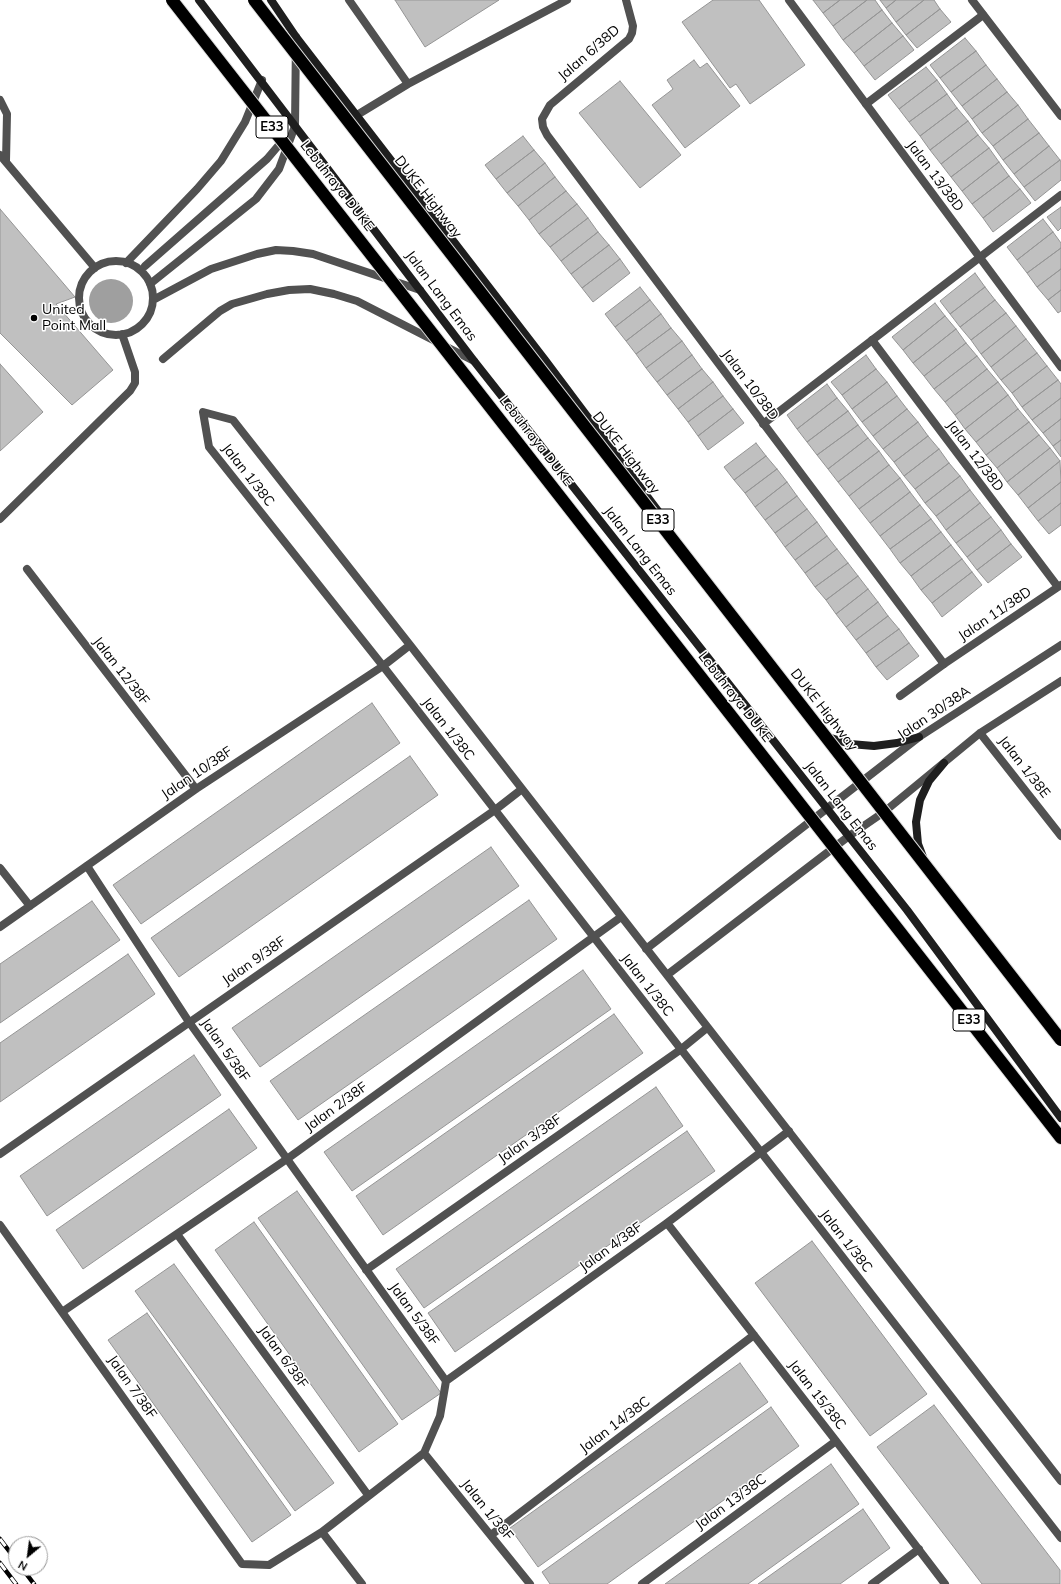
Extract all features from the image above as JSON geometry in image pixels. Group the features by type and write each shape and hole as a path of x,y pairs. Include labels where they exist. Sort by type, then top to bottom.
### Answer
{"highway":[{"name":"Lebuhraya DUKE","path":"172,0 1061,1138"},
{"name":"DUKE Highway","path":"254,0 1061,1040"}],"main road":[{"name":"Jalan Lang Emas","path":"199,0 262,80 295,126 474,361 907,910 1061,1118"},
{"path":"271,0 296,37 545,360 861,782 1061,1035"},
{"path":"828,737 850,744 874,746 897,743 919,737"},
{"path":"926,865 918,844 916,822 920,800 929,781 944,763"}],"street":[{"path":"349,0 408,84"},
{"path":"357,115 408,84 567,0"},
{"name":"Jalan 6/38D","path":"542,119 550,105 629,39 633,26 626,0"},
{"name":"Jalan 13/38D","path":"789,0 1061,367"},
{"path":"972,0 1061,116"},
{"path":"866,104 983,15"},
{"path":"150,284 256,199 279,169 295,126 296,37"},
{"path":"126,263 197,189 221,161 245,122 262,80"},
{"path":"0,100 7,114 6,161"},
{"name":"Jalan 10/38D","path":"542,119 543,128 547,135 944,664"},
{"path":"144,266 267,159 295,126"},
{"path":"0,154 94,268"},
{"path":"763,424 1061,196"},
{"path":"153,300 211,270 250,256 276,250 313,254 420,290"},
{"path":"116,261 126,263 136,268 144,275 150,284 153,300 150,312 143,323 134,330 122,334 109,334 98,330 88,322 82,312 79,300 80,288 86,276 94,268 105,263 116,261"},
{"path":"163,358 220,311 232,304 267,294 289,290 310,289 334,294 357,302 474,361"},
{"path":"0,519 130,391 134,383 135,372 122,334"},
{"name":"Jalan 12/38D","path":"872,340 1059,586"},
{"name":"Jalan 1/38C","path":"1061,1481 234,420 203,412 209,447 383,666 680,1050 1061,1538"},
{"name":"Jalan 12/38F","path":"26,569 196,789"},
{"name":"Jalan 11/38D","path":"900,696 944,664 1059,586"},
{"name":"Jalan 10/38F","path":"0,927 196,789 383,666 410,645"},
{"name":"Jalan 30/38A","path":"646,949 919,737 1061,645"},
{"path":"667,975 849,836 884,812 980,733 1061,681"},
{"name":"Jalan 1/38E","path":"980,733 1061,836"},
{"name":"Jalan 9/38F","path":"0,1154 495,810 522,789"},
{"name":"Jalan 5/38F","path":"86,866 189,1022 446,1381"},
{"path":"0,868 30,906"},
{"name":"Jalan 2/38F","path":"62,1312 287,1159 621,917"},
{"name":"Jalan 3/38F","path":"366,1270 680,1050 707,1028"},
{"name":"Jalan 4/38F","path":"446,1381 667,1223 761,1154 789,1131"},
{"name":"Jalan 15/38C","path":"667,1223 945,1584"},
{"name":"Jalan 7/38F","path":"0,1225 242,1564 269,1565 322,1532"},
{"name":"Jalan 6/38F","path":"177,1234 368,1495"},
{"name":"Jalan 14/38C","path":"491,1535 754,1335"},
{"path":"362,1584 322,1532 424,1453 440,1416 446,1381"},
{"name":"Jalan 13/38C","path":"642,1584 836,1441"},
{"name":"Jalan 1/38F","path":"424,1453 530,1584"},
{"path":"872,1584 918,1549"}],"shaded area":[{"path":"115,279 120,280 127,285 132,292 132,310 127,317 120,322 107,323 102,322 95,317 90,310 89,297 90,292 95,285 102,280"}],"building":[{"path":"395,0 499,0 425,47"},
{"path":"713,0 759,0 805,65 750,104 736,84 730,88 682,22"},
{"path":"813,0 840,0 823,13"},
{"path":"840,0 867,0 833,26 823,13"},
{"path":"867,0 875,0 882,10 843,40 833,26"},
{"path":"880,0 896,0 886,8"},
{"path":"896,0 924,0 896,22 886,8"},
{"path":"924,0 934,0 940,9 906,35 896,22"},
{"path":"940,9 951,22 917,48 906,35"},
{"path":"882,10 892,23 854,53 843,40"},
{"path":"892,23 903,36 864,66 854,53"},
{"path":"903,36 914,50 875,80 864,66"},
{"path":"965,38 976,51 940,78 930,65"},
{"path":"976,51 986,65 951,92 940,78"},
{"path":"694,60 700,68 707,63 740,106 685,148 652,105 673,89 667,80"},
{"path":"986,65 997,79 962,106 951,92"},
{"path":"926,67 937,80 899,109 888,95"},
{"path":"997,79 1007,92 972,119 962,106"},
{"path":"937,80 947,94 909,122 899,109"},
{"path":"620,81 681,155 640,188 579,113"},
{"path":"1007,92 1018,105 982,133 972,119"},
{"path":"947,94 957,108 920,136 909,122"},
{"path":"1018,105 1028,119 993,146 982,133"},
{"path":"957,108 968,121 930,150 920,136"},
{"path":"1028,119 1039,133 1003,160 993,146"},
{"path":"968,121 978,135 941,164 930,150"},
{"path":"1039,133 1049,146 1014,174 1003,160"},
{"path":"978,135 989,148 951,177 941,164"},
{"path":"523,136 534,150 496,179 485,165"},
{"path":"1049,146 1060,160 1024,187 1014,174"},
{"path":"989,148 999,162 962,191 951,177"},
{"path":"534,150 545,163 507,193 496,179"},
{"path":"1060,160 1061,180 1035,201 1024,187"},
{"path":"999,162 1009,176 972,204 962,191"},
{"path":"545,163 555,177 518,206 507,193"},
{"path":"1009,176 1020,189 983,218 972,204"},
{"path":"555,177 566,191 529,220 518,206"},
{"path":"1020,189 1031,203 993,232 983,218"},
{"path":"566,191 577,204 539,234 529,220"},
{"path":"577,204 588,218 550,247 539,234"},
{"path":"1061,207 1061,228 1058,231 1047,217"},
{"name":"United Point Mall","path":"0,209 75,297 56,304 113,370 72,405 0,333"},
{"path":"588,218 598,232 561,261 550,247"},
{"path":"1043,219 1053,232 1017,260 1007,247"},
{"path":"598,232 609,245 571,274 561,261"},
{"path":"1053,232 1061,243 1061,248 1027,273 1017,260"},
{"path":"609,245 620,259 582,288 571,274"},
{"path":"1061,248 1061,269 1037,287 1027,273"},
{"path":"620,259 630,273 593,302 582,288"},
{"path":"1061,269 1061,290 1048,300 1037,287"},
{"path":"975,273 985,287 950,314 940,301"},
{"path":"640,287 650,300 615,327 605,314"},
{"path":"985,287 995,300 960,327 950,314"},
{"path":"1061,290 1061,311 1058,313 1048,300"},
{"path":"650,300 661,314 626,341 615,327"},
{"path":"995,300 1006,313 971,340 960,327"},
{"path":"935,303 945,316 903,350 892,337"},
{"path":"1006,313 1016,326 981,354 971,340"},
{"path":"661,314 671,328 636,354 626,341"},
{"path":"945,316 956,329 913,363 903,350"},
{"path":"1016,326 1026,339 991,367 981,354"},
{"path":"671,328 682,341 646,368 636,354"},
{"path":"956,329 966,343 924,376 913,363"},
{"path":"1026,339 1037,353 1001,380 991,367"},
{"path":"682,341 692,355 657,382 646,368"},
{"path":"966,343 977,356 934,389 924,376"},
{"path":"1037,353 1047,366 1012,393 1001,380"},
{"path":"692,355 702,369 667,395 657,382"},
{"path":"866,355 876,369 842,395 831,382"},
{"path":"977,356 987,369 945,402 934,389"},
{"path":"0,364 43,412 0,451"},
{"path":"1047,366 1058,380 1022,407 1012,393"},
{"path":"702,369 713,382 678,409 667,395"},
{"path":"876,369 887,382 852,409 842,395"},
{"path":"987,369 998,382 955,415 945,402"},
{"path":"1058,380 1061,384 1061,398 1032,420 1022,407"},
{"path":"713,382 723,396 688,422 678,409"},
{"path":"887,382 897,396 862,422 852,409"},
{"path":"998,382 1008,395 965,429 955,415"},
{"path":"827,384 837,398 797,429 787,415"},
{"path":"1008,395 1018,409 976,442 965,429"},
{"path":"723,396 733,409 698,436 688,422"},
{"path":"897,396 907,409 873,436 862,422"},
{"path":"837,398 848,411 807,442 797,429"},
{"path":"1061,398 1061,419 1043,433 1032,420"},
{"path":"733,409 744,423 708,450 698,436"},
{"path":"907,409 918,422 883,449 873,436"},
{"path":"1018,409 1029,422 986,455 976,442"},
{"path":"848,411 858,425 817,455 807,442"},
{"path":"1061,419 1061,440 1053,446 1043,433"},
{"path":"918,422 928,436 894,462 883,449"},
{"path":"1029,422 1039,435 997,468 986,455"},
{"path":"858,425 868,438 828,469 817,455"},
{"path":"1039,435 1050,448 1007,482 997,468"},
{"path":"928,436 939,449 904,476 894,462"},
{"path":"868,438 879,451 838,482 828,469"},
{"path":"1061,440 1061,457 1053,446"},
{"path":"756,443 766,456 734,480 724,467"},
{"path":"1050,448 1060,461 1018,495 1007,482"},
{"path":"939,449 949,463 915,489 904,476"},
{"path":"879,451 889,465 849,496 838,482"},
{"path":"766,456 777,469 745,493 734,480"},
{"path":"1060,461 1061,482 1028,508 1018,495"},
{"path":"949,463 960,476 925,503 915,489"},
{"path":"889,465 900,478 859,509 849,496"},
{"path":"777,469 787,482 755,507 745,493"},
{"path":"960,476 970,490 936,516 925,503"},
{"path":"900,478 910,492 870,523 859,509"},
{"path":"787,482 797,496 765,520 755,507"},
{"path":"1061,482 1061,503 1038,521 1028,508"},
{"path":"970,490 980,503 946,530 936,516"},
{"path":"910,492 920,505 880,536 870,523"},
{"path":"797,496 807,509 775,533 765,520"},
{"path":"980,503 991,517 956,543 946,530"},
{"path":"1061,503 1061,525 1049,534 1038,521"},
{"path":"920,505 931,519 890,549 880,536"},
{"path":"807,509 817,522 785,547 775,533"},
{"path":"991,517 1001,530 967,557 956,543"},
{"path":"931,519 941,532 900,563 890,549"},
{"path":"817,522 827,536 795,560 785,547"},
{"path":"1001,530 1011,544 977,570 967,557"},
{"path":"941,532 951,545 911,576 900,563"},
{"path":"827,536 837,549 805,573 795,560"},
{"path":"1011,544 1022,557 988,583 977,570"},
{"path":"951,545 962,559 921,590 911,576"},
{"path":"837,549 848,563 815,587 805,573"},
{"path":"962,559 972,572 932,603 921,590"},
{"path":"848,563 858,576 826,600 815,587"},
{"path":"972,572 982,585 942,617 932,603"},
{"path":"858,576 868,589 836,614 826,600"},
{"path":"868,589 878,602 846,627 836,614"},
{"path":"878,602 888,616 856,640 846,627"},
{"path":"888,616 899,629 866,653 856,640"},
{"path":"899,629 909,643 876,667 866,653"},
{"path":"909,643 919,656 887,680 876,667"},
{"path":"372,703 400,743 141,924 113,885"},
{"path":"410,756 438,795 179,977 151,938"},
{"path":"491,847 519,886 260,1067 232,1028"},
{"path":"529,900 557,939 298,1120 270,1081"},
{"path":"92,901 120,940 0,1023 0,964"},
{"path":"128,954 155,994 0,1102 0,1043"},
{"path":"583,970 611,1009 352,1191 324,1152"},
{"path":"614,1014 643,1053 383,1235 356,1196"},
{"path":"194,1055 221,1095 47,1216 20,1176"},
{"path":"656,1087 683,1126 424,1308 396,1269"},
{"path":"229,1109 257,1148 83,1269 56,1230"},
{"path":"687,1131 715,1171 455,1352 428,1313"},
{"path":"297,1191 441,1393 402,1420 258,1218"},
{"path":"254,1222 398,1424 359,1452 215,1250"},
{"path":"812,1241 927,1394 870,1436 755,1283"},
{"path":"174,1264 334,1483 295,1511 135,1291"},
{"path":"147,1313 291,1515 252,1542 108,1340"},
{"path":"740,1363 768,1402 538,1567 510,1528"},
{"path":"934,1405 1060,1570 1060,1584 982,1584 877,1447"},
{"path":"771,1407 799,1446 607,1584 550,1584 542,1572"},
{"path":"831,1464 859,1504 748,1584 665,1584"},
{"path":"863,1509 890,1548 840,1584 758,1584"}],"railway":[{"path":"0,1539 8,1550"},
{"path":"0,1563 16,1584"},
{"path":"28,1576 34,1584"}],"place":[{"name":"United Point Mall","path":"34,318"}]}
